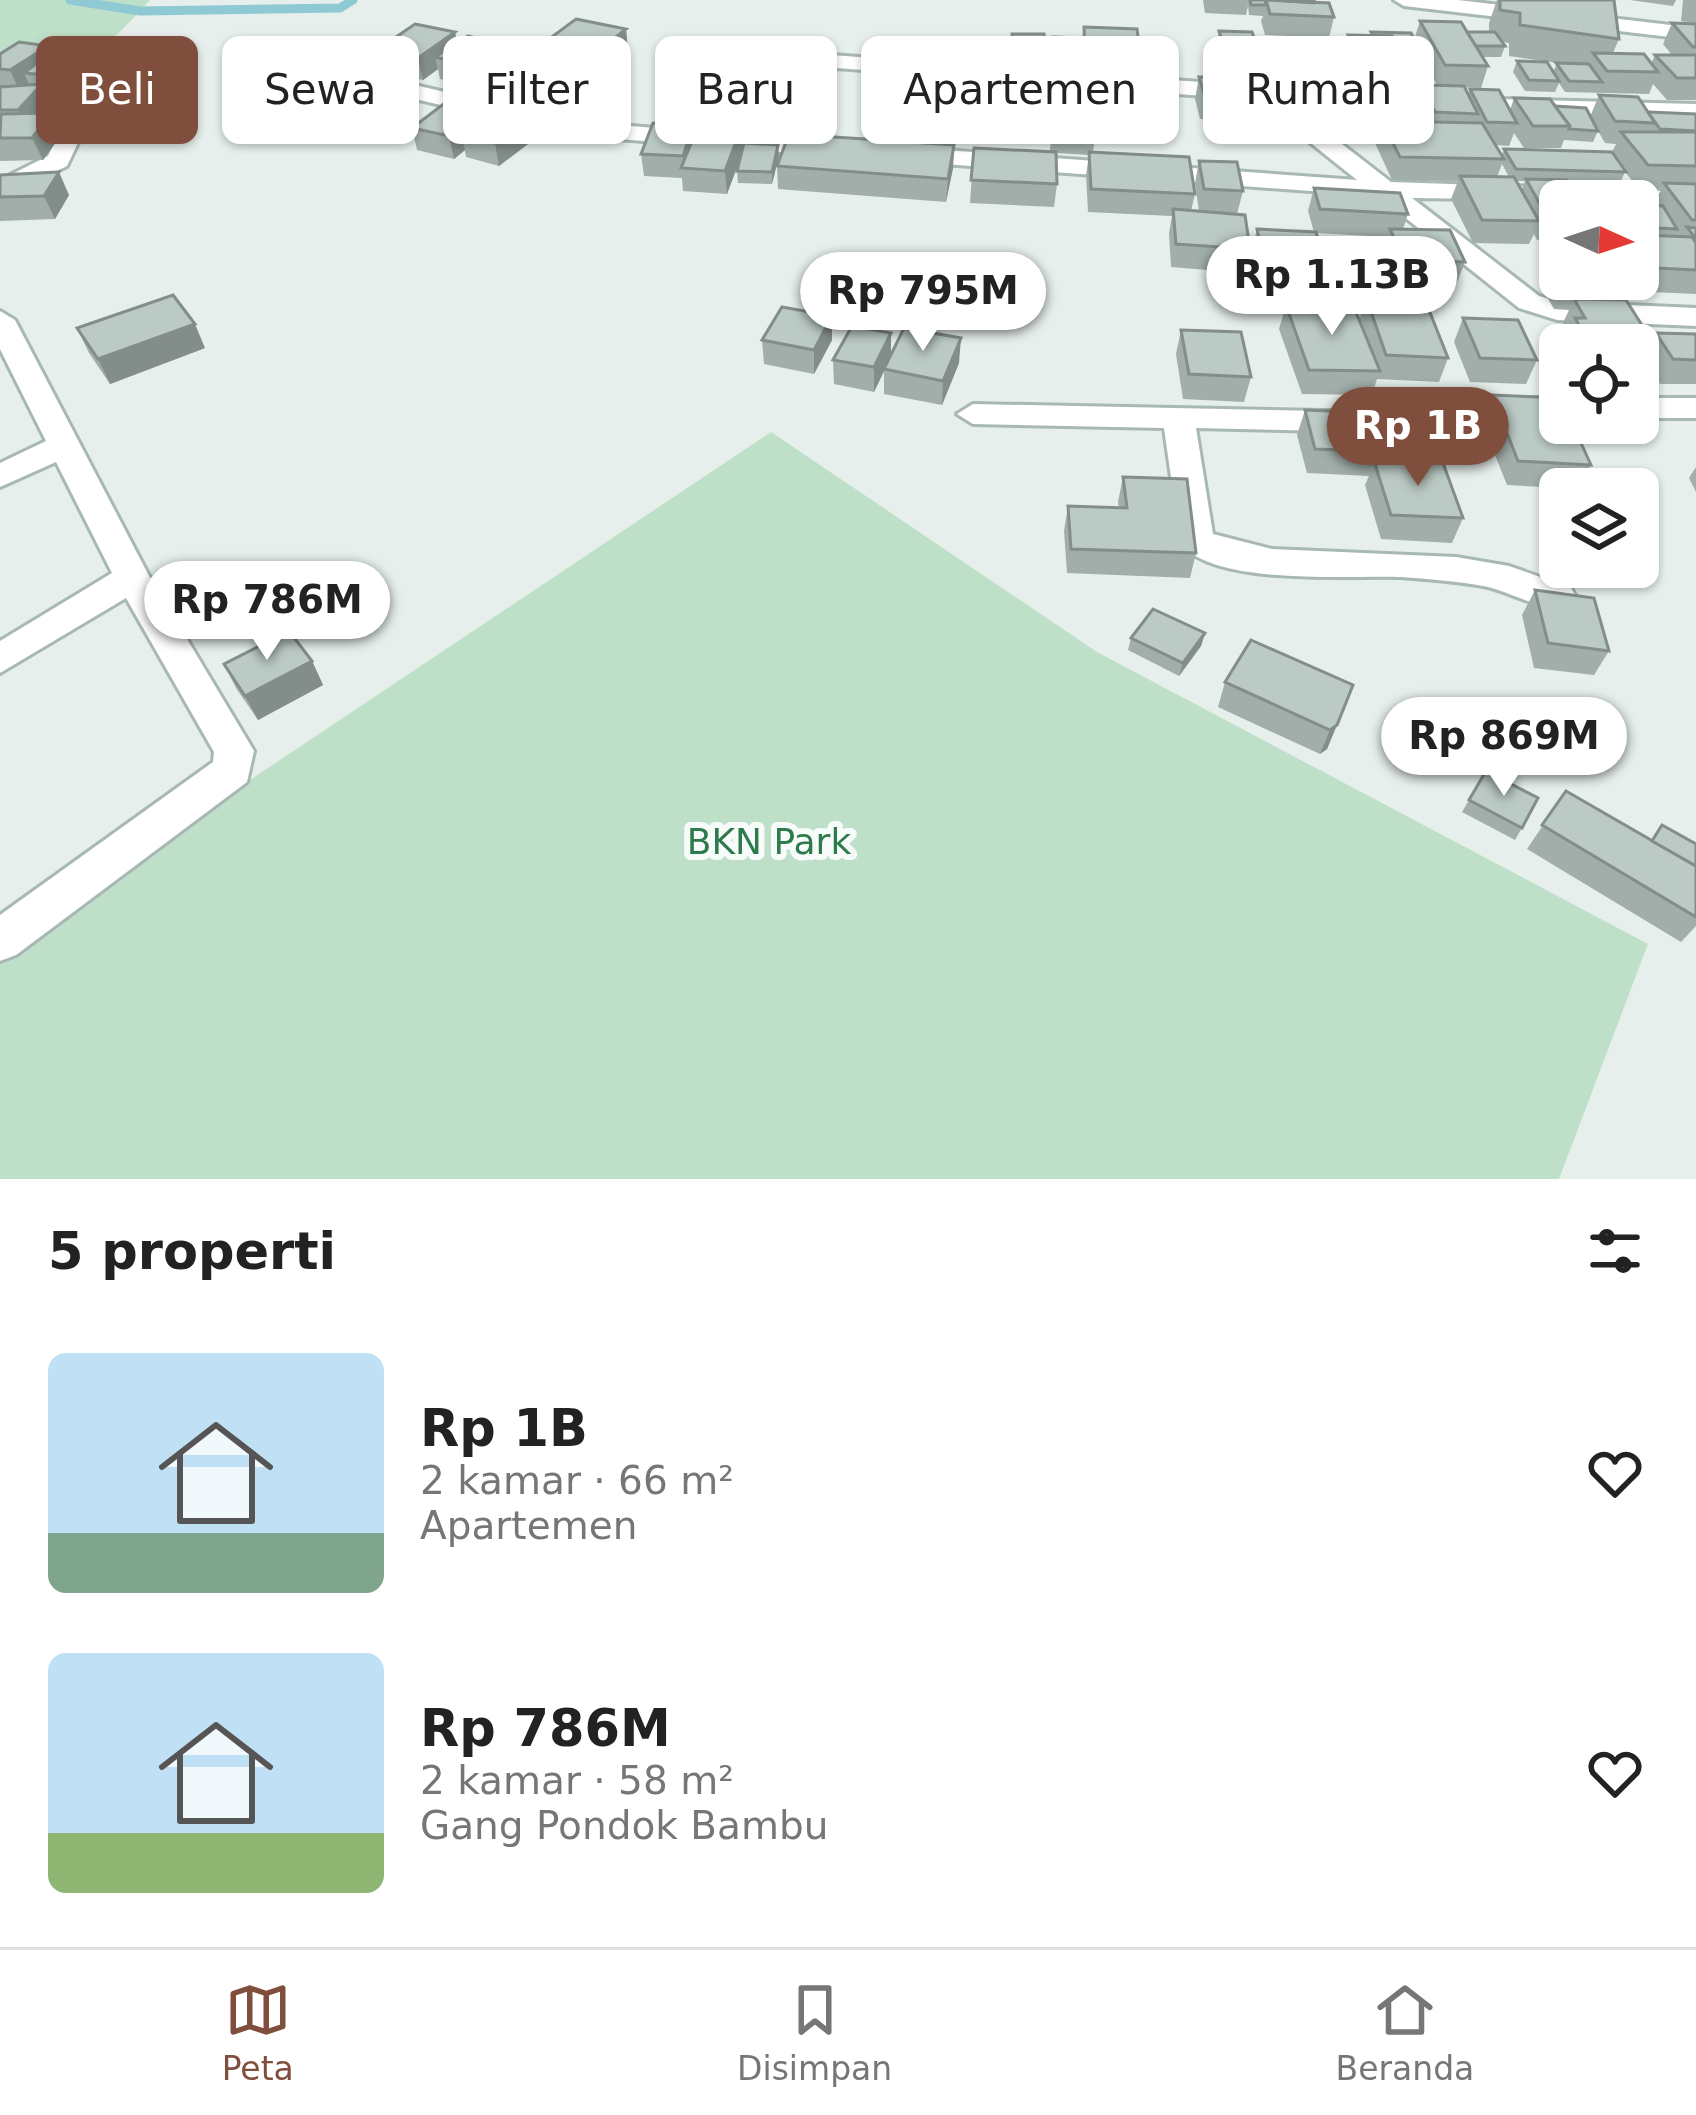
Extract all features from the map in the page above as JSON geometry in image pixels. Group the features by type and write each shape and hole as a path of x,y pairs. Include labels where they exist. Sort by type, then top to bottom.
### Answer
{"street":[{"path":"1404,0 1587,11 1696,34"},
{"path":"837,62 1203,91"},
{"path":"419,93 569,128 1381,189 1696,200"},
{"path":"0,100 76,106 81,112 58,161 0,190"},
{"path":"1443,104 1696,111"},
{"path":"1325,144 1529,302 1557,311 1696,317"},
{"path":"0,320 132,577 234,752 233,770 0,941"},
{"path":"973,414 1376,422 1539,408"},
{"path":"1659,408 1696,408"},
{"path":"1178,418 1197,541 1222,555 1246,562 1366,564 1500,576 1558,597"},
{"path":"0,476 64,445"},
{"path":"0,659 132,577"}],"green space":[{"path":"0,0 150,0 115,36 36,36 36,55 0,52"},
{"name":"BKN Park","path":"771,432 1097,652 1648,944 1559,1179 0,1179 0,947"}],"building":[{"path":"1266,0 1329,3 1334,17 1270,14"},
{"path":"1500,0 1614,0 1619,39 1520,25 1520,13 1500,10"},
{"path":"576,19 626,29 617,36 553,36"},
{"path":"1420,21 1461,22 1488,66 1445,65 1434,36 1429,36"},
{"path":"1672,23 1696,24 1696,47 1693,47"},
{"path":"415,24 455,32 443,36 419,57 419,36 397,36"},
{"path":"1084,27 1137,29 1138,36 1084,36"},
{"path":"1219,31 1252,32 1253,36 1221,36"},
{"path":"1371,32 1413,36 1392,36"},
{"path":"1467,32 1495,32 1505,46 1476,46"},
{"path":"19,42 36,44 36,54 10,70 0,69 0,54"},
{"path":"1593,53 1644,54 1658,72 1607,71"},
{"path":"1655,55 1696,55 1696,78 1677,78"},
{"path":"1517,61 1547,62 1559,81 1529,80"},
{"path":"1556,63 1589,64 1602,82 1569,81"},
{"path":"36,84 36,90 18,110 0,110 0,87"},
{"path":"1434,85 1464,86 1478,114 1435,112"},
{"path":"1470,89 1499,90 1517,123 1487,122"},
{"path":"1599,95 1638,97 1655,123 1615,121"},
{"path":"1514,98 1550,99 1570,126 1533,126"},
{"path":"443,104 443,135 419,130 419,123"},
{"path":"1555,106 1586,108 1598,131 1569,129"},
{"path":"1648,112 1696,114 1696,131 1660,129"},
{"path":"36,113 36,133 32,138 0,138 1,114"},
{"path":"1434,122 1482,123 1504,159 1400,157 1394,144 1434,144"},
{"path":"653,123 655,144 687,144 683,156 641,154"},
{"path":"1621,132 1696,132 1696,166 1648,165"},
{"path":"837,137 861,139 861,144 954,145 948,179 777,166 785,144 837,144"},
{"path":"691,144 735,144 725,171 681,168"},
{"path":"744,144 778,145 772,172 737,171"},
{"path":"974,148 1056,152 1057,184 971,180"},
{"path":"1504,149 1612,152 1626,172 1516,169"},
{"path":"1089,152 1189,157 1195,194 1091,189"},
{"path":"1199,161 1237,162 1243,191 1204,189"},
{"path":"59,172 44,196 0,197 0,175"},
{"path":"1460,176 1514,177 1539,221 1482,220"},
{"path":"1526,179 1567,180 1539,180 1539,203"},
{"path":"1664,183 1696,184 1696,220 1692,220"},
{"path":"1314,188 1400,193 1408,214 1320,209"},
{"path":"1659,206 1663,206 1677,229 1659,228"},
{"path":"1173,209 1245,215 1250,249 1176,244"},
{"path":"1257,229 1316,232 1326,266 1265,264"},
{"path":"1390,229 1450,230 1465,262 1404,260"},
{"path":"1659,236 1692,237 1696,270 1659,268"},
{"path":"1343,248 1388,251 1397,286 1351,283"},
{"path":"173,295 195,324 98,359 77,328"},
{"path":"1366,297 1425,300 1448,358 1386,355"},
{"path":"1575,300 1626,300 1641,324 1579,324 1575,318 1585,318"},
{"path":"1286,305 1353,305 1380,371 1309,370"},
{"path":"782,307 832,316 814,350 762,340"},
{"path":"1463,318 1518,320 1537,360 1480,358"},
{"path":"852,326 891,333 874,367 833,360"},
{"path":"904,328 961,338 943,381 884,369"},
{"path":"1181,330 1241,332 1251,377 1189,374"},
{"path":"1659,333 1696,334 1696,360 1673,359"},
{"path":"1492,395 1539,397 1539,444 1582,444 1591,465 1518,461"},
{"path":"1305,410 1378,413 1391,452 1315,449"},
{"path":"1374,461 1443,463 1463,518 1391,515"},
{"path":"1123,477 1187,479 1196,553 1071,549 1068,506 1127,508"},
{"path":"1535,590 1594,598 1609,651 1548,643"},
{"path":"1153,609 1205,633 1183,663 1131,638"},
{"path":"289,631 312,661 245,696 224,664"},
{"path":"1251,640 1353,685 1337,725 1330,730 1225,682"},
{"path":"1486,771 1538,798 1522,828 1469,800"},
{"path":"1566,791 1696,866 1696,917 1542,825"},
{"path":"1662,825 1696,844 1696,866 1652,841"}],"waterway":[{"path":"70,0 140,11 340,8 353,0"}]}
